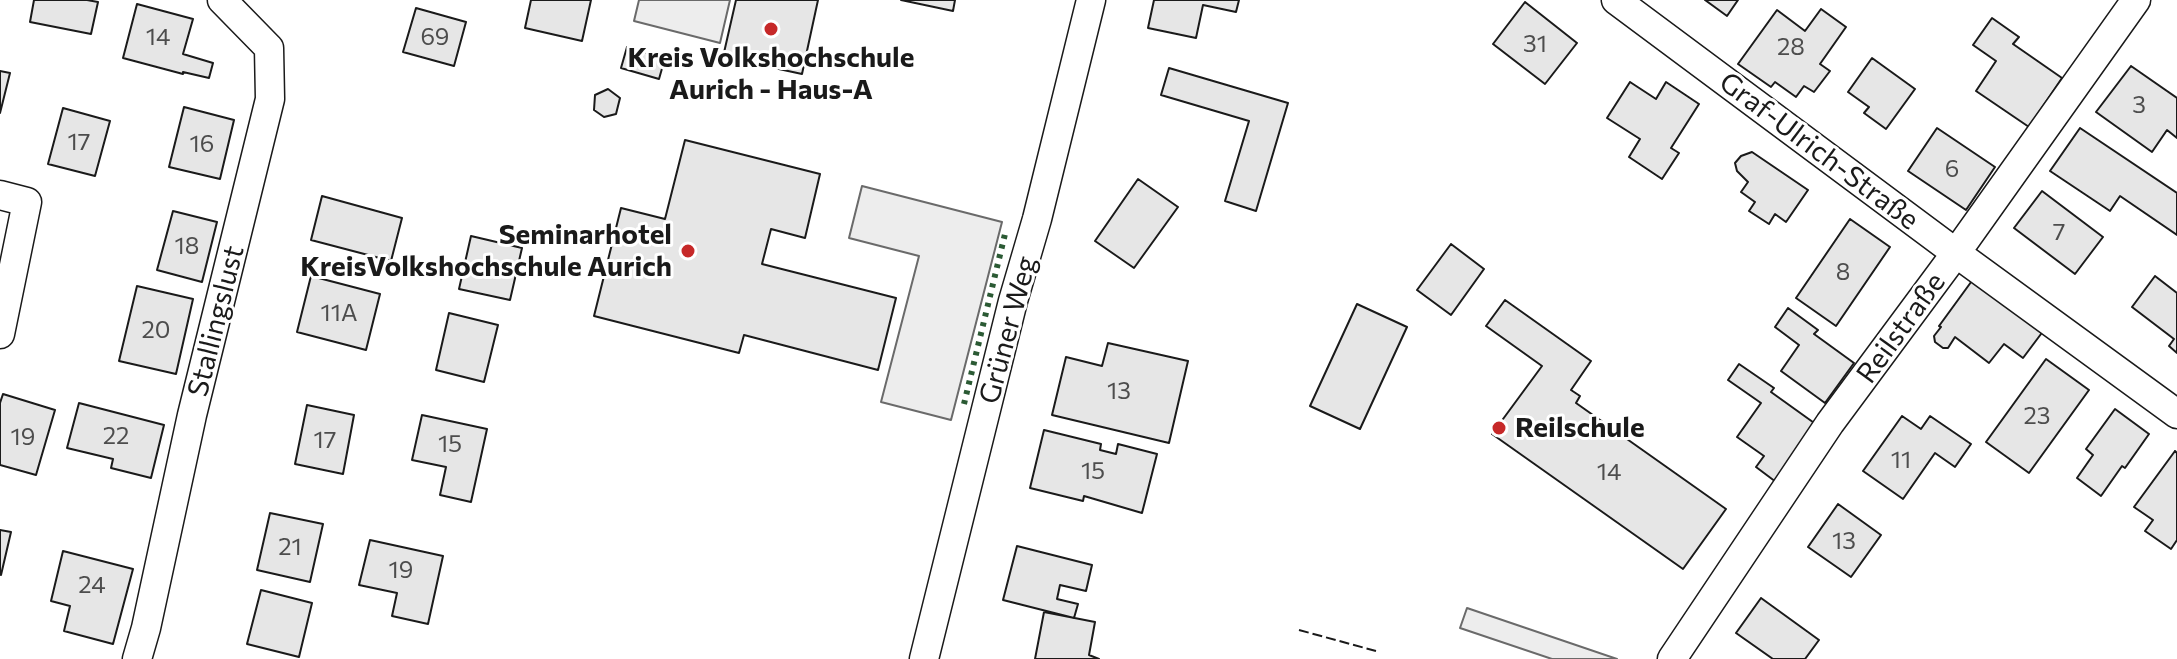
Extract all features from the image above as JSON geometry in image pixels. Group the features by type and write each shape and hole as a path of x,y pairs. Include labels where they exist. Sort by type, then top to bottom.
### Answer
{"street":[{"name":"Stallingslust","path":"137,659 192,415 270,99 269,48 222,0"},
{"name":"Grüner Weg","path":"924,659 1091,0"},
{"name":"Graf-Ulrich-Straße","path":"1616,0 2177,414"},
{"name":"Reilstraße","path":"1672,659 1830,423 1956,253 2136,0"},
{"path":"0,195 27,202 0,334"}],"shaded area":[{"path":"639,0 730,0 720,43 634,21"},
{"path":"862,186 1002,222 951,420 881,402 919,256 849,238"},
{"path":"1467,608 1617,659 1552,659 1460,628"}],"building":[{"path":"34,0 98,2 91,34 30,22"},
{"path":"531,0 591,0 582,41 525,28"},
{"name":"Kreis Volkshochschule Aurich - Haus-A","path":"736,0 818,0 802,74 723,57"},
{"name":"Kreis Volkshochschule Aurich - Haus-A","path":"901,0 955,0 953,11"},
{"path":"1154,0 1239,0 1236,12 1203,5 1196,38 1148,28"},
{"path":"1705,0 1738,0 1727,16"},
{"path":"1525,2 1577,43 1545,84 1493,44"},
{"path":"137,4 193,19 183,54 213,63 209,78 123,58"},
{"path":"416,8 466,22 454,66 403,52"},
{"path":"1821,9 1846,27 1820,64 1830,71 1814,92 1804,86 1796,97 1775,82 1771,87 1738,64 1777,10 1805,31"},
{"path":"1992,18 2019,37 2013,44 2062,78 2029,127 1976,91 1996,61 1973,45"},
{"path":"627,47 665,58 659,79 621,68"},
{"path":"1872,58 1915,89 1886,129 1864,113 1869,107 1848,92"},
{"path":"2131,66 2177,98 2177,138 2167,130 2152,152 2096,112"},
{"path":"1169,68 1288,103 1256,211 1225,201 1249,121 1161,95"},
{"path":"0,71 10,73 0,113"},
{"path":"1630,82 1656,99 1666,82 1699,104 1671,148 1679,153 1662,179 1629,157 1640,139 1607,118"},
{"path":"608,89 620,98 616,114 604,117 594,110 595,95"},
{"path":"184,107 234,120 220,179 169,167"},
{"path":"63,108 110,121 95,176 48,164"},
{"path":"1937,128 1995,167 1966,210 1908,171"},
{"path":"2080,128 2177,193 2177,235 2120,196 2110,211 2050,171"},
{"name":"Seminarhotel KreisVolkshochschule Aurich","path":"685,140 820,174 805,238 771,229 762,264 896,298 878,370 744,335 739,353 594,316 621,208 665,219"},
{"path":"1752,152 1808,190 1786,222 1775,214 1769,224 1749,211 1755,202 1741,192 1748,182 1737,171 1735,163 1741,156"},
{"path":"1138,179 1178,207 1134,268 1095,241"},
{"path":"2042,191 2103,237 2075,274 2014,228"},
{"path":"322,196 402,218 391,261 311,240"},
{"path":"173,211 217,222 202,282 157,270"},
{"path":"1850,219 1890,247 1836,326 1796,298"},
{"path":"471,236 522,248 510,300 459,289"},
{"path":"1451,244 1484,269 1451,315 1417,290"},
{"path":"311,276 380,294 366,350 297,332"},
{"path":"2155,276 2177,293 2177,353 2169,346 2174,339 2132,307"},
{"path":"1974,278 2044,330 2023,358 2004,344 1989,363 1955,337 1948,348 1935,342 1934,336 1939,326"},
{"path":"137,286 193,299 176,374 119,361"},
{"name":"Reilschule","path":"1505,300 1591,361 1571,390 1580,396 1576,403 1726,509 1683,569 1492,434 1542,366 1486,326"},
{"path":"1357,304 1407,327 1360,429 1310,406"},
{"path":"1788,308 1818,330 1814,334 1854,363 1825,403 1781,371 1799,345 1775,327"},
{"path":"449,313 498,325 484,382 436,370"},
{"path":"1108,343 1188,361 1169,443 1052,415 1066,357 1102,366"},
{"path":"2046,359 2089,390 2029,473 1986,442"},
{"path":"1739,364 1774,388 1771,392 1817,425 1776,482 1756,467 1764,456 1737,437 1761,403 1728,380"},
{"path":"3,394 55,410 36,475 0,465 0,403"},
{"path":"79,403 164,425 151,478 111,468 113,459 67,448"},
{"path":"307,405 354,415 343,474 295,464"},
{"path":"2115,409 2149,434 2101,496 2077,478 2093,455 2086,449"},
{"path":"422,415 487,429 471,502 440,495 446,467 412,460"},
{"path":"1902,416 1921,429 1930,416 1971,444 1955,467 1935,453 1903,499 1863,471"},
{"path":"1044,430 1101,444 1100,450 1116,454 1118,444 1157,454 1142,513 1084,496 1083,501 1030,488"},
{"path":"2175,451 2177,540 2171,549 2145,531 2153,520 2134,507"},
{"path":"1838,504 1881,535 1851,577 1808,547"},
{"path":"270,513 323,524 310,582 257,570"},
{"path":"0,530 11,532 1,575 0,574"},
{"path":"370,540 443,556 428,624 392,616 397,593 359,585"},
{"path":"1017,546 1092,565 1086,591 1060,585 1057,599 1078,604 1074,618 1003,600"},
{"path":"63,551 133,569 113,644 64,631 70,606 51,601"},
{"path":"261,590 312,603 299,657 247,644"},
{"path":"1761,598 1819,640 1805,659 1773,659 1736,633"},
{"path":"1044,612 1095,622 1089,655 1099,659 1035,659"}],"hedge":[{"path":"964,404 1005,234"}],"fence":[{"path":"1299,630 1376,651"}],"place":[{"name":"Kreis Volkshochschule Aurich - Haus-A","path":"771,29"},
{"name":"Seminarhotel KreisVolkshochschule Aurich","path":"688,251"},
{"name":"Reilschule","path":"1499,428"}]}
